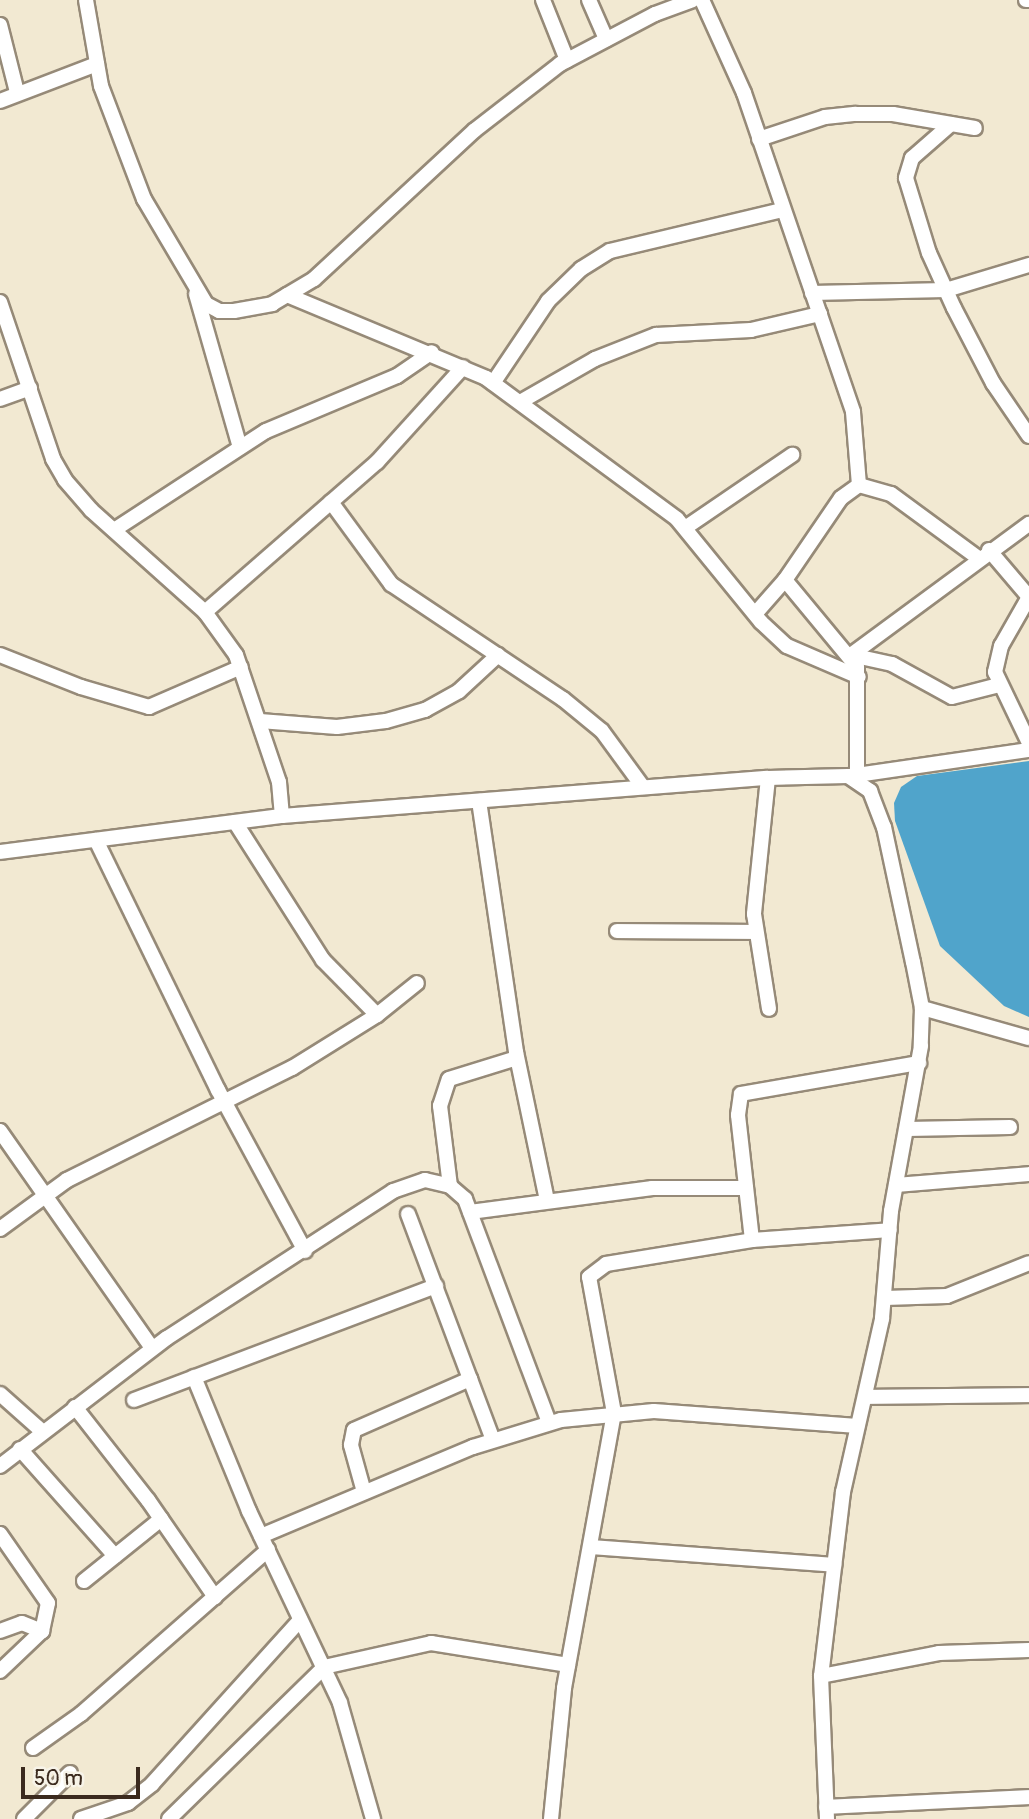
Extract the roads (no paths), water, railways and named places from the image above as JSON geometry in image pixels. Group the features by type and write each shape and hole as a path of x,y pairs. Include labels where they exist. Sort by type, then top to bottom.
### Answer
{"street":[{"path":"86,0 97,64 144,199 195,289 240,447"},
{"path":"543,0 567,60"},
{"path":"589,0 606,39"},
{"path":"195,289 219,311 272,304 314,279 475,130 567,60 606,39 693,0"},
{"path":"702,0 744,93 853,412 859,485"},
{"path":"0,24 17,92"},
{"path":"0,101 17,92 97,64"},
{"path":"759,139 825,117 856,114 975,128"},
{"path":"951,124 906,167 914,208 946,290 993,383 1029,436"},
{"path":"493,383 548,301 581,269 610,251 782,210"},
{"path":"813,293 946,290 1029,265"},
{"path":"287,295 352,325 432,352 493,383 643,491 685,528 755,614 787,646 859,677"},
{"path":"0,302 4,326 65,480 114,530 205,612 241,667 279,782 282,816"},
{"path":"520,402 595,359 656,335 751,330 820,314"},
{"path":"114,530 240,447 304,412 397,376 432,352"},
{"path":"205,612 377,462 463,367"},
{"path":"0,399 30,388"},
{"path":"685,528 792,456"},
{"path":"859,485 891,494 983,554 1023,584 1029,597 995,659 999,685 1029,743"},
{"path":"755,614 785,580 841,498 859,485"},
{"path":"331,502 391,584 498,655 602,732 643,788"},
{"path":"851,655 983,554 1029,524"},
{"path":"785,580 851,655 859,677 852,776"},
{"path":"0,655 81,687 149,707 241,667"},
{"path":"260,720 337,727 386,721 425,710 459,691 498,655"},
{"path":"851,655 903,668 952,696 999,685"},
{"path":"0,852 282,816 768,778 852,776 1029,750"},
{"path":"852,776 870,791 879,807 922,1008 919,1063 896,1185 885,1298 866,1397 857,1426 834,1564 821,1676 826,1813 1029,1797"},
{"path":"768,778 756,932 769,1009"},
{"path":"479,801 517,1058 547,1200"},
{"path":"235,822 323,960 377,1015"},
{"path":"96,840 224,1101 305,1251"},
{"path":"617,931 756,932"},
{"path":"0,1229 67,1180 292,1068 377,1015 417,983"},
{"path":"922,1008 1029,1038"},
{"path":"450,1186 440,1106 449,1079 517,1058"},
{"path":"752,1240 738,1115 741,1094 919,1063"},
{"path":"907,1129 1010,1127"},
{"path":"0,1130 152,1348"},
{"path":"896,1185 1029,1174"},
{"path":"0,1466 152,1348 305,1251 393,1191 425,1180 450,1186 466,1199 549,1423"},
{"path":"470,1212 652,1188 746,1188"},
{"path":"408,1214 493,1440"},
{"path":"551,1819 568,1665 614,1413 589,1277 594,1269 752,1240 890,1230"},
{"path":"885,1298 947,1296 1029,1263"},
{"path":"134,1400 436,1286"},
{"path":"194,1377 261,1536 324,1667 354,1745 373,1819"},
{"path":"364,1492 351,1445 354,1430 470,1379"},
{"path":"0,1394 43,1432"},
{"path":"866,1397 1029,1395"},
{"path":"75,1407 215,1597"},
{"path":"261,1536 493,1440 549,1423 614,1413 857,1426"},
{"path":"20,1450 115,1556"},
{"path":"84,1581 160,1519"},
{"path":"0,1534 48,1603 42,1631 0,1671"},
{"path":"591,1547 834,1564"},
{"path":"33,1748 81,1714 268,1550"},
{"path":"81,1819 128,1803 152,1784 300,1620"},
{"path":"0,1630 22,1623 42,1631"},
{"path":"169,1819 324,1667 431,1643 568,1665"},
{"path":"821,1676 939,1653 1029,1650"},
{"path":"23,1819 70,1773"}],"water":[{"path":"1029,761 1029,1017 1004,1006 940,946 895,821 894,803 901,787 917,776"}]}
